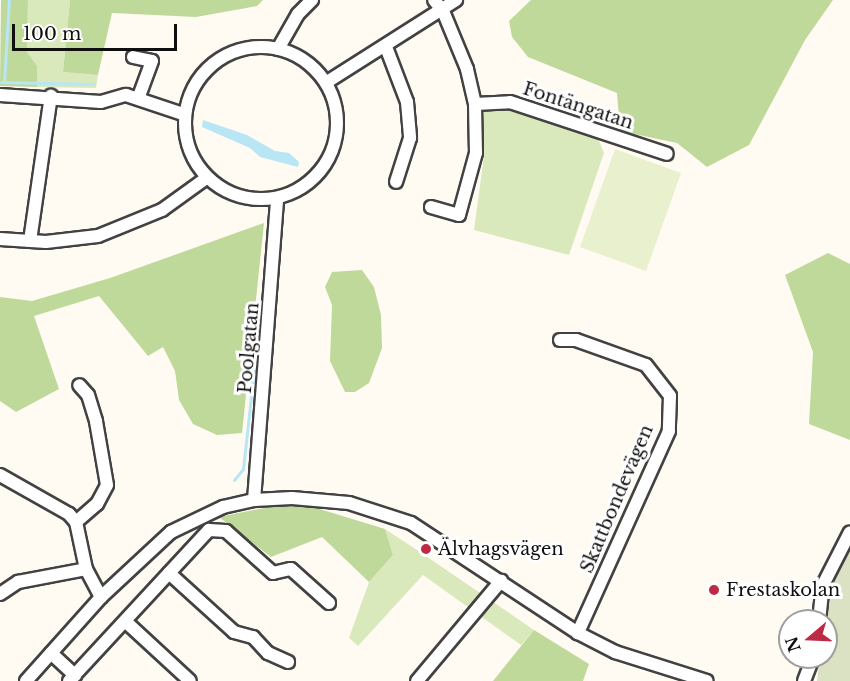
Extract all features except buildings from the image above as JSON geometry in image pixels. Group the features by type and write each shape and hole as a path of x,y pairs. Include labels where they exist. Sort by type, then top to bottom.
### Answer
{"street":[{"path":"278,49 298,14 312,0"},
{"path":"431,207 459,215 476,153 475,104 467,69 443,10 434,0"},
{"path":"327,82 386,47 456,0"},
{"path":"386,47 407,102 410,138 396,182"},
{"path":"278,49 300,55 327,82 338,119 334,141 320,171 296,190 277,199 248,198 205,179 191,154 183,114 190,91 214,66 244,52 278,49"},
{"path":"132,97 152,61 133,57"},
{"path":"0,94 51,96 101,102 132,97 183,114"},
{"path":"30,241 51,96"},
{"name":"Fontängatan","path":"475,104 510,102 668,154"},
{"path":"0,238 30,241 98,236 135,223 205,179"},
{"name":"Poolgatan","path":"254,500 277,199"},
{"name":"Skattbondevägen","path":"560,339 576,340 646,365 669,396 669,431 578,633"},
{"path":"76,522 97,504 107,485 96,420 88,395 79,385"},
{"path":"0,476 69,514 76,522 86,569 101,597"},
{"path":"26,681 101,597 171,532 206,514 254,500 292,498 349,504 411,523 578,633 615,652 707,681"},
{"path":"51,653 72,678 209,530 226,531 273,573 291,569 329,603"},
{"path":"820,609 823,585 850,531"},
{"path":"0,594 18,582 86,569"},
{"path":"169,573 234,632 253,637 268,653 288,662"},
{"path":"417,681 501,581"},
{"path":"125,621 190,681"}],"green space":[{"path":"1,0 28,0 27,52 37,66 37,87 0,86"},
{"path":"28,0 70,0 63,72 98,75 96,88 37,87 37,66 27,53"},
{"path":"70,0 263,0 257,6 196,17 112,13 98,75 63,72"},
{"path":"531,0 833,0 805,40 749,145 707,167 677,143 620,131 617,93 528,57 512,37 509,21"},
{"path":"508,108 597,136 604,153 569,255 474,230 484,156 481,110"},
{"path":"615,149 681,173 646,271 580,247"},
{"path":"264,223 242,433 217,435 193,424 179,400 175,371 163,347 148,356 99,296 34,316 59,389 16,412 0,401 0,297 32,301 110,278"},
{"path":"828,253 850,264 850,440 809,424 813,352 785,275"},
{"path":"362,270 374,287 381,315 382,348 369,383 355,392 345,392 330,361 332,305 325,287 332,272"},
{"path":"279,505 313,507 385,529 393,555 369,582 322,537 271,557 219,517"},
{"path":"385,529 534,630 521,645 423,575 358,646 349,638 369,582 393,555"},
{"path":"850,545 850,681 817,681 818,669 838,669 838,609 826,609 829,586"},
{"path":"534,630 589,664 583,681 493,681"}],"water":[{"path":"203,120 247,135 275,151 289,153 299,162 298,167 260,157 250,148 202,127"}],"waterway":[{"path":"4,82 9,0"},
{"path":"1,82 94,84"},
{"path":"234,480 243,469 269,232"}],"place":[{"name":"Älvhagsvägen","path":"426,549"},
{"name":"Frestaskolan","path":"714,590"}]}
